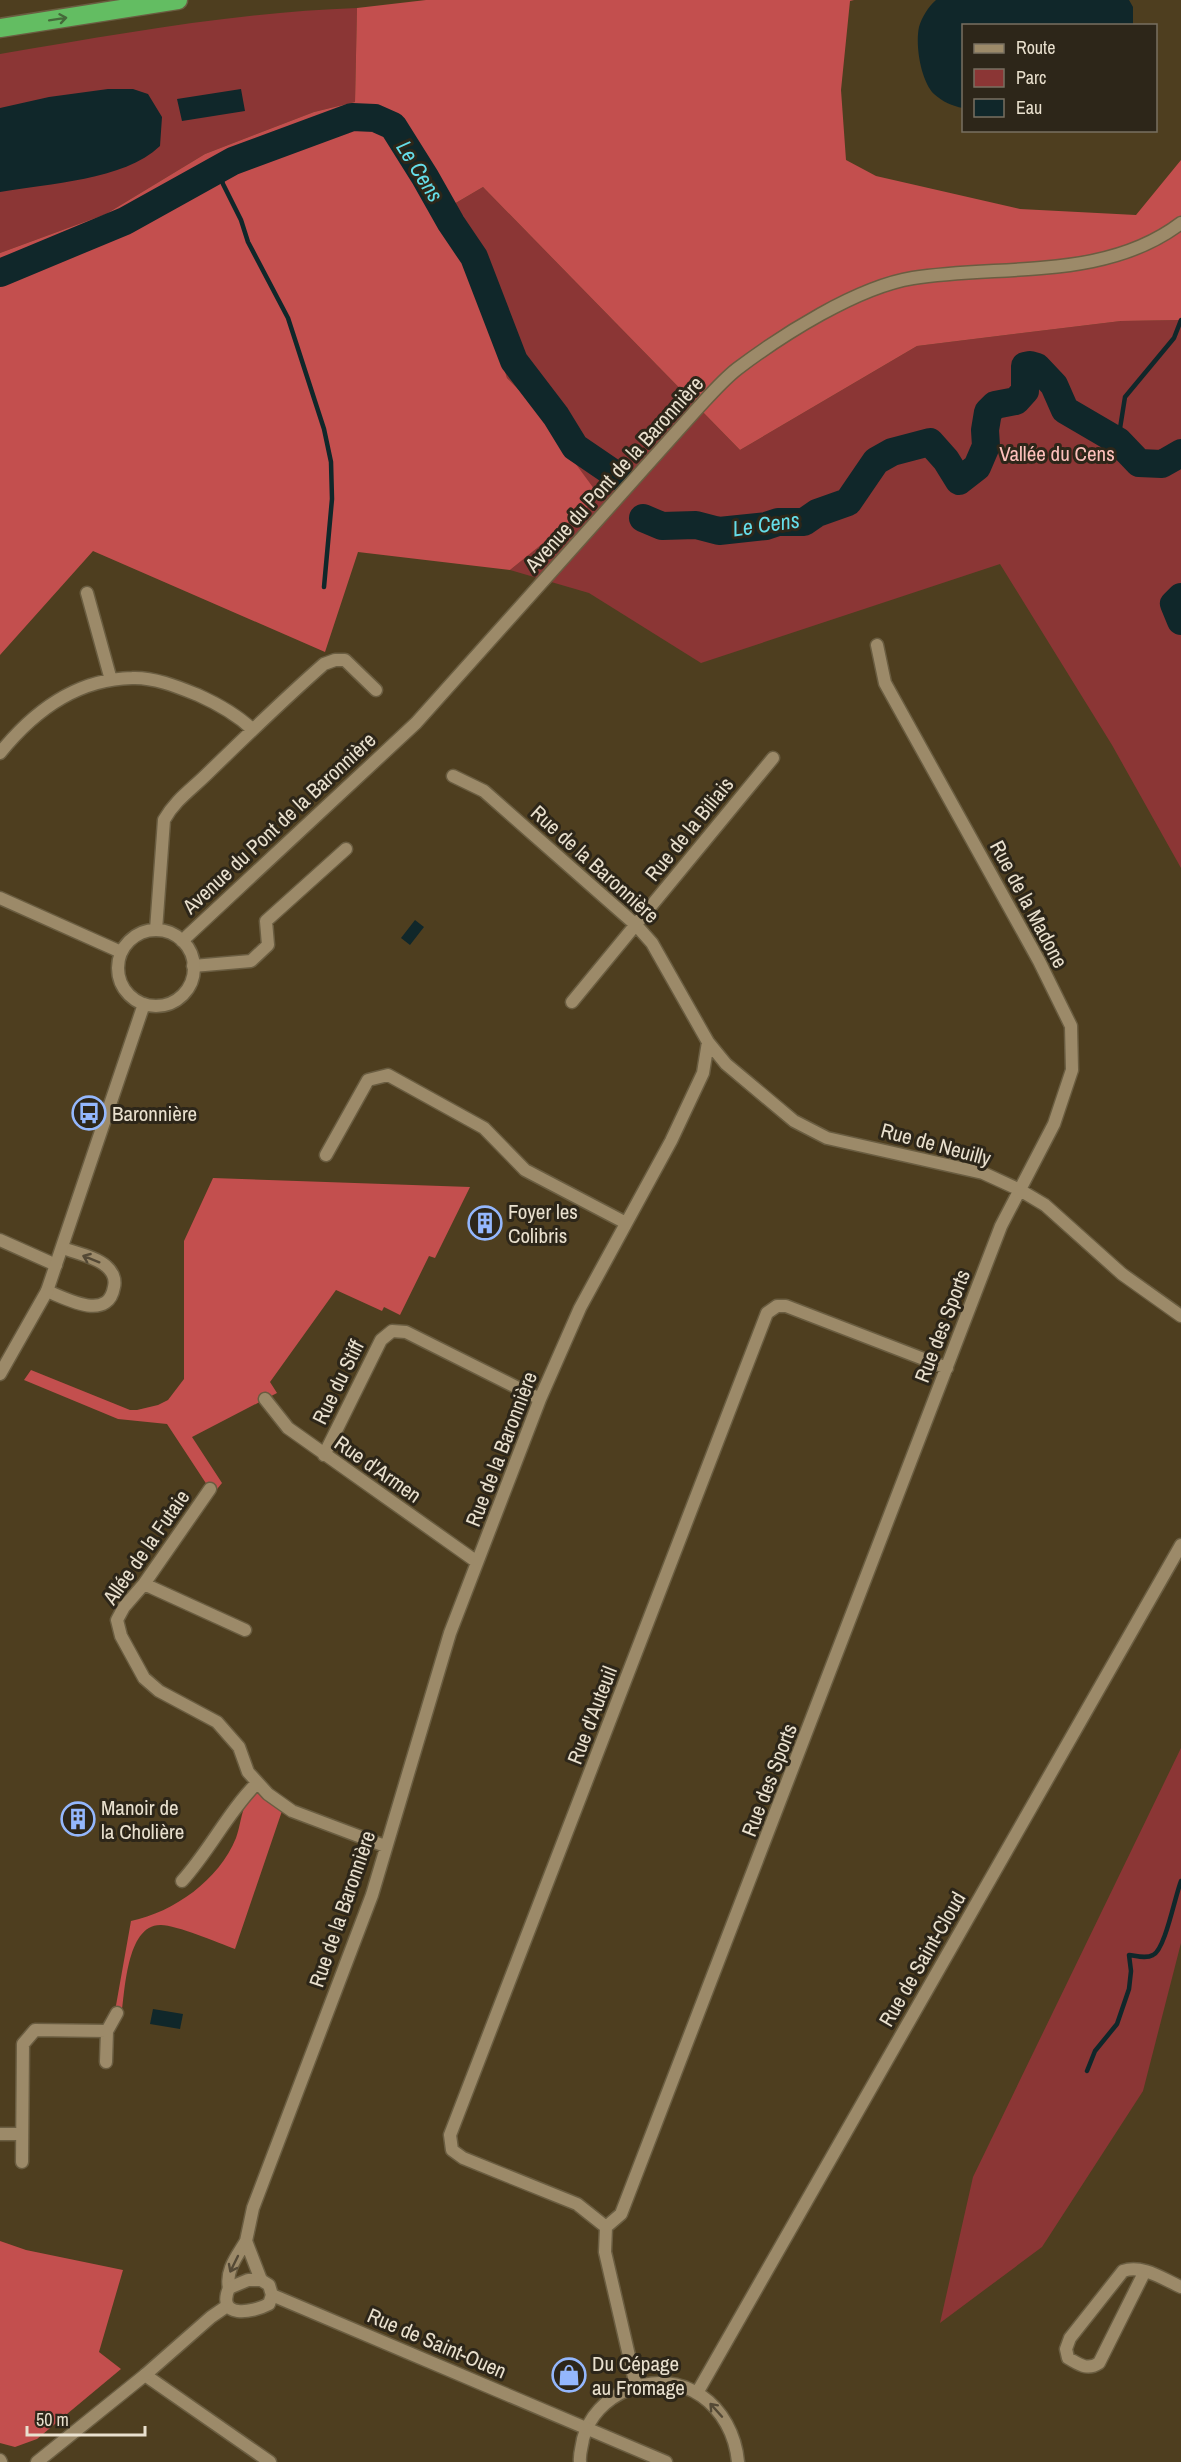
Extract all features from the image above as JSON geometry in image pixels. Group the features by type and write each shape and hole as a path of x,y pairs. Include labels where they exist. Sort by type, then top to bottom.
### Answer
{"highway":[{"path":"0,28 178,0"}],"street":[{"name":"Avenue du Pont de la Baronnière","path":"182,941 416,723 674,435 735,371 784,337 871,291 911,279 964,272 1046,267 1107,257 1142,247 1181,223"},
{"path":"87,593 111,680"},
{"name":"Rue de la Madone","path":"878,645 885,683 1039,961 1071,1026 1072,1070 1054,1124 1018,1190"},
{"path":"156,930 164,820 172,805 324,664 334,660 345,660 376,690"},
{"path":"0,753 21,729 49,705 65,696 111,680 133,677 158,681 184,689 237,715 252,729"},
{"name":"Rue de la Biliais","path":"572,1002 773,758"},
{"name":"Rue de la Baronnière","path":"229,2288 227,2280 232,2264 246,2241 253,2208 372,1895 450,1633 477,1562 540,1399 580,1308 671,1141 703,1073 708,1042 652,943 636,925 484,790 453,776"},
{"path":"193,966 251,961 268,945 266,921 346,849"},
{"path":"0,898 121,952"},
{"path":"156,930 172,934 182,941 190,952 193,966 191,980 180,996 163,1004 144,1004 130,996 121,983 118,968 121,952 134,937 156,930"},
{"path":"0,1374 47,1291 144,1004"},
{"name":"Rue de Neuilly","path":"708,1042 726,1064 795,1121 826,1138 983,1173 1045,1205 1122,1274 1181,1316"},
{"path":"326,1155 368,1080 388,1076 484,1128 525,1170 626,1223"},
{"name":"Rue des Sports","path":"606,2227 621,2214 1001,1226 1018,1190"},
{"path":"0,1240 56,1265"},
{"path":"47,1291 95,1307 108,1300 113,1294 115,1283 106,1265 63,1248"},
{"name":"Rue d'Auteuil","path":"606,2227 577,2204 463,2158 452,2150 450,2135 767,1313 777,1306 786,1306 947,1368"},
{"name":"Rue du Stiff","path":"324,1455 381,1340 392,1331 406,1332 540,1399"},
{"name":"Rue d'Armen","path":"265,1399 288,1428 477,1562"},
{"name":"Allée de la Futaie","path":"210,1489 144,1584 123,1607 117,1620 121,1636 136,1659 144,1678 159,1691 217,1722 239,1747 248,1772 268,1794 292,1811 385,1846"},
{"name":"Rue de Saint-Cloud","path":"697,2392 1181,1545"},
{"path":"144,1584 245,1630"},
{"path":"182,1881 194,1868 238,1801 257,1783"},
{"path":"106,2062 107,2031 117,2013"},
{"path":"22,2162 23,2044 35,2030 107,2031"},
{"path":"0,2134 22,2134"},
{"path":"606,2227 605,2252 636,2386"},
{"path":"246,2241 261,2280"},
{"path":"1145,2271 1099,2363 1093,2367 1085,2367 1068,2358 1066,2349 1070,2338 1123,2271 1134,2267 1145,2271 1181,2288"},
{"path":"248,2280 261,2280 269,2285 272,2295 268,2304 252,2310 234,2311 227,2306 225,2296 229,2288 248,2280"},
{"name":"Rue de Saint-Ouen","path":"272,2295 666,2462"},
{"path":"37,2462 227,2306"},
{"path":"145,2375 270,2462"},
{"path":"580,2462 586,2429 602,2406 617,2394 636,2386 663,2383 697,2392 718,2409 732,2431 738,2462"}],"green space":[{"path":"357,8 355,102 314,112 205,154 106,214 0,253 0,54 223,19"},
{"name":"Vallée du Cens","path":"483,187 740,450 917,346 1121,321 1181,320 1181,868 1112,745 1000,564 701,663 589,593 510,570 599,497 529,400 507,378 454,204"},
{"path":"1181,1748 1181,1943 1143,2091 1042,2247 940,2323 973,2177"}],"shaded area":[{"path":"426,0 854,0 850,1 841,90 846,160 876,176 1020,209 1136,215 1181,160 1181,320 1121,321 917,346 740,450 483,187 454,204 507,378 529,400 600,497 510,570 358,552 325,652 93,551 0,655 0,253 106,214 205,154 314,112 355,102 357,8"},
{"path":"213,1178 470,1187 435,1258 429,1256 400,1315 384,1307 382,1311 336,1290 270,1382 277,1393 192,1437 222,1483 213,1494 167,1424 118,1419 24,1380 31,1370 130,1410 158,1405 168,1400 184,1379 184,1241"},
{"path":"257,1783 282,1811 235,1949 177,1928 161,1925 149,1928 134,1947 129,1962 121,2019 115,2011 131,1921 147,1917 179,1902 207,1880 228,1853 236,1838 244,1807"},
{"path":"0,2241 26,2250 123,2270 99,2352 121,2369 37,2439 15,2447 0,2443"}],"water":[{"path":"936,0 1129,0 1133,7 1133,24 962,24 962,108 948,103 934,94 922,72 918,35 919,27 930,6"},
{"path":"108,89 133,89 148,94 162,117 160,146 145,158 106,174 0,192 0,108 49,97"},
{"path":"241,89 245,111 182,121 177,99"},
{"path":"415,920 424,927 410,945 401,938"},
{"path":"153,2009 183,2014 180,2029 150,2024"}],"waterway":[{"name":"Le Cens","path":"0,273 125,221 233,161 352,117 375,118 393,126 474,257 514,361 556,416 575,447 619,477"},
{"path":"219,169 223,184 241,220 248,242 288,318 324,429 331,462 332,499 324,587"},
{"path":"1118,441 1125,397 1174,338 1181,320"},
{"name":"Le Cens","path":"643,518 662,526 696,525 719,531 766,526 778,522 804,522 817,513 848,502 876,461 892,452 930,442 946,460 959,481 977,467 986,446 985,430 988,412 995,405 1016,401 1025,391 1025,366 1030,365 1037,367 1054,385 1065,410 1118,441 1139,463 1162,464 1181,453"},
{"name":"Le Cens","path":"1181,597 1174,604 1181,621"},
{"path":"1087,2071 1095,2051 1117,2024 1129,1989 1131,1971 1129,1955 1147,1957 1157,1951 1166,1933 1181,1881"}],"place":[{"name":"Baronnière","path":"89,1113"},
{"name":"Foyer les Colibris","path":"485,1223"},
{"name":"Manoir de la Cholière","path":"78,1819"},
{"name":"Du Cépage au Fromage","path":"569,2375"}]}
